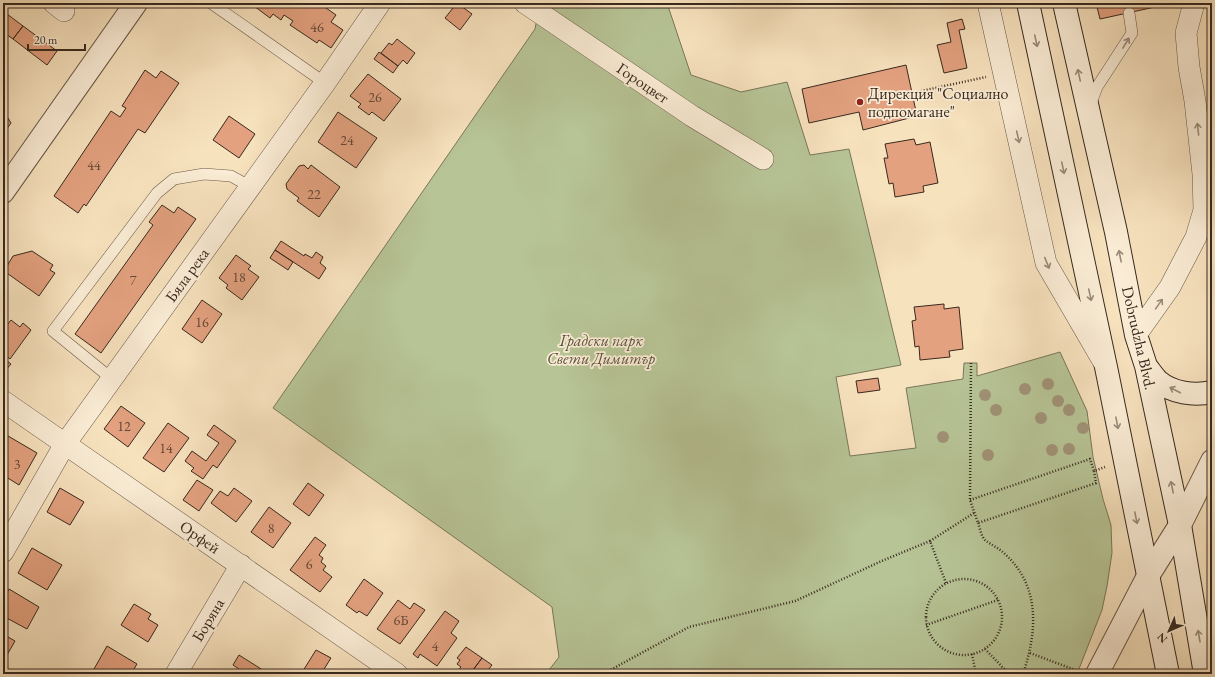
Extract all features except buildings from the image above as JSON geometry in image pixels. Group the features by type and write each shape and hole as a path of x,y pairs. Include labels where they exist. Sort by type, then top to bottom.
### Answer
{"main road":[{"path":"3,192 136,3"},
{"path":"1028,3 1106,367 1168,674"},
{"name":"Dobrudzha Blvd.","path":"1064,3 1116,232 1136,335 1146,366 1180,525 1205,674"},
{"path":"1146,366 1159,381 1180,393 1204,394 1212,392"},
{"path":"1097,674 1148,576 1180,525 1212,461"}],"street":[{"name":"Бяла река","path":"3,552 65,444 325,83 380,3"},
{"name":"Гороцвет","path":"525,3 692,116 763,159"},
{"path":"988,3 1046,263 1106,367"},
{"path":"1136,335 1170,287 1196,237 1204,210 1203,174 1186,33 1192,4"},
{"name":"Орфей","path":"3,401 397,674"},
{"name":"Боряна","path":"176,674 241,565"}],"lane":[{"path":"211,3 325,83"},
{"path":"1088,113 1097,87 1132,33 1129,13"},
{"path":"112,379 53,331 157,192 174,179 204,174 231,176 251,186"}],"path":[{"path":"912,93 1004,74"},
{"path":"971,363 970,500 984,539 1005,554 1021,573 1030,593 1034,627 1030,653 1023,674"},
{"path":"970,500 1090,460 1094,470 1096,483 978,523"},
{"path":"1094,470 1125,461"},
{"path":"603,674 689,627 794,601 930,541 975,513"},
{"path":"930,541 946,583"},
{"path":"961,579 976,581 985,585 998,600 1002,614 1000,629 996,638 985,649 972,654 962,655 943,649 935,643 926,625 925,615 931,596 938,588 946,583 961,579"},
{"path":"926,625 998,600"},
{"path":"985,649 1009,674"},
{"path":"1030,653 1083,674"},
{"path":"972,654 976,674"}],"green space":[{"name":"Градски парк Свети Димитър","path":"540,3 667,3 691,75 741,92 787,82 810,155 849,149 901,365 836,377 850,456 916,448 906,388 963,379 964,363 977,363 977,376 1060,352 1087,411 1093,457 1111,525 1112,553 1102,610 1077,674 546,674 559,657 552,607 273,408 535,29"}],"place":[{"name":"Дирекция \"Социално подпомагане\"","path":"860,102"}]}
